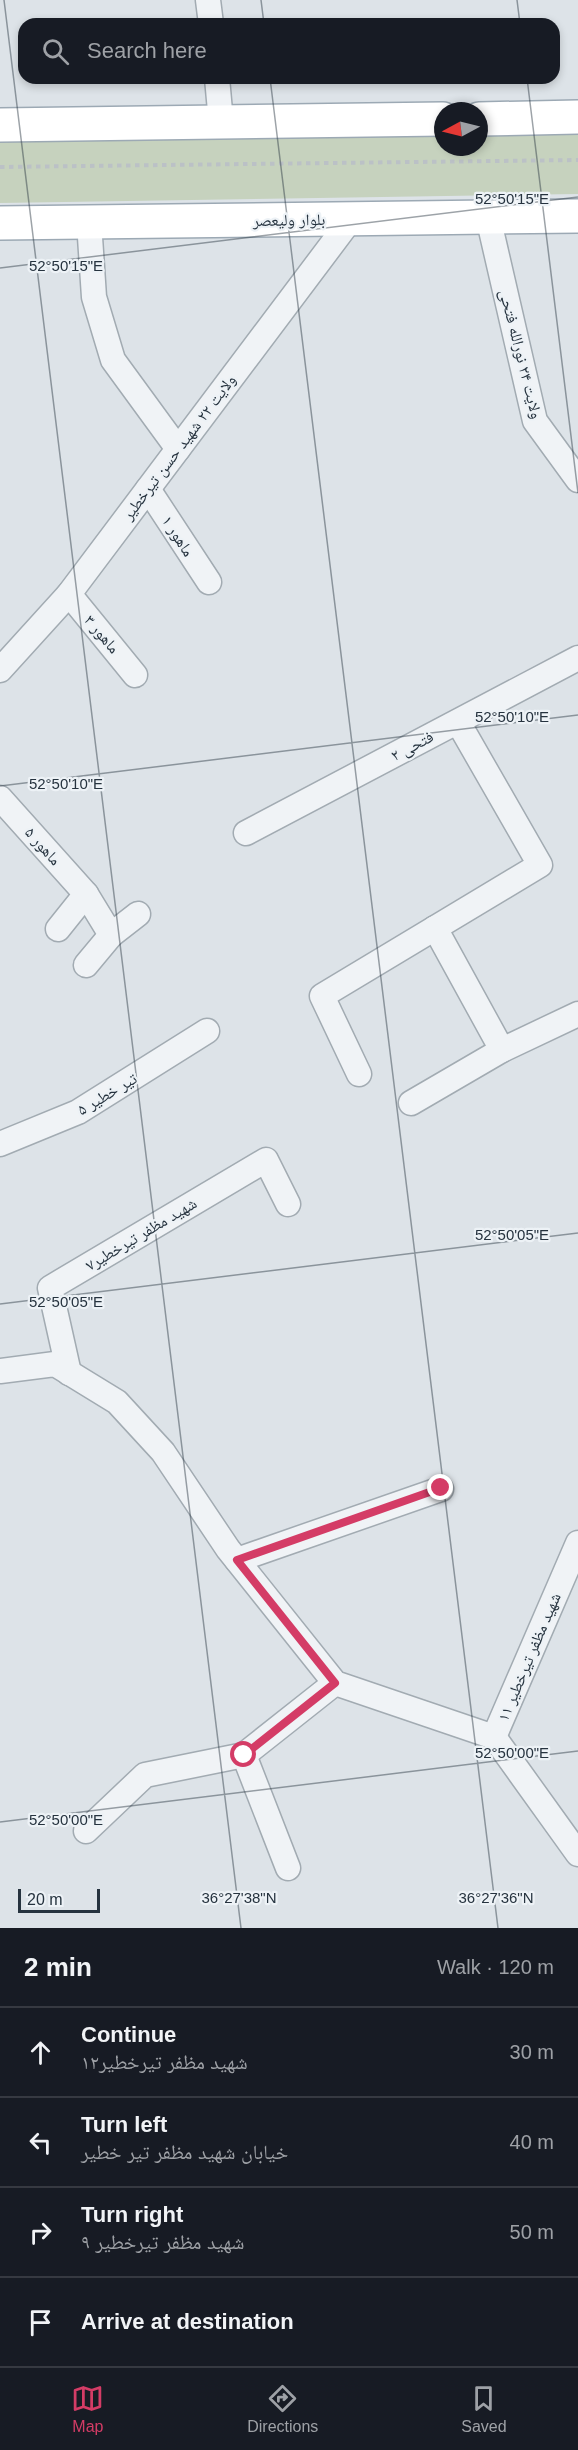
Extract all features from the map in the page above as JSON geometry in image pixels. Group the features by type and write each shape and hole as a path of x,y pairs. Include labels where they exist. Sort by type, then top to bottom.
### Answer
{"main road":[{"path":"488,119 578,117"},
{"path":"0,125 434,119"},
{"name":"بلوار ولیعصر","path":"0,223 578,216"}],"street":[{"path":"208,0 210,18"},
{"path":"217,84 221,122"},
{"name":"ولایت ۲۴ نورالله فتحی","path":"488,217 535,421 578,480"},
{"name":"ولایت ۲۲ شهید حسن تیرخطیر","path":"0,670 69,594 351,219"},
{"path":"90,222 94,297 113,360 178,449"},
{"name":"ماهور ۱","path":"148,489 208,582"},
{"name":"ماهور ۳","path":"69,594 135,675"},
{"name":"فتحی ۲","path":"246,833 578,658"},
{"path":"359,1074 322,996 540,864 458,722"},
{"name":"ماهور ۵","path":"0,798 86,894 111,935"},
{"path":"58,929 86,894"},
{"path":"86,965 111,935 138,914"},
{"path":"435,928 502,1050"},
{"path":"411,1103 502,1050 578,1014"},
{"name":"تیر خطیر ۵","path":"0,1144 78,1112 207,1031"},
{"name":"شهید مظفر تیرخطیر۷","path":"69,1373 50,1288 266,1160 288,1204"},
{"path":"0,1371 55,1364 117,1402 163,1452 237,1560 335,1683 494,1737 578,1854"},
{"path":"237,1560 441,1488"},
{"name":"شهید مظفر تیرخطیر ۱۱","path":"494,1737 578,1543"},
{"path":"86,1831 145,1775 244,1755 335,1683"},
{"path":"244,1755 288,1869"}],"path":[{"path":"0,167 578,160"}],"green space":[{"path":"578,127 578,194 0,203 0,134 434,129 434,156 488,156 488,128"}],"route":[{"path":"244,1755 335,1683 237,1560 441,1488"}]}
